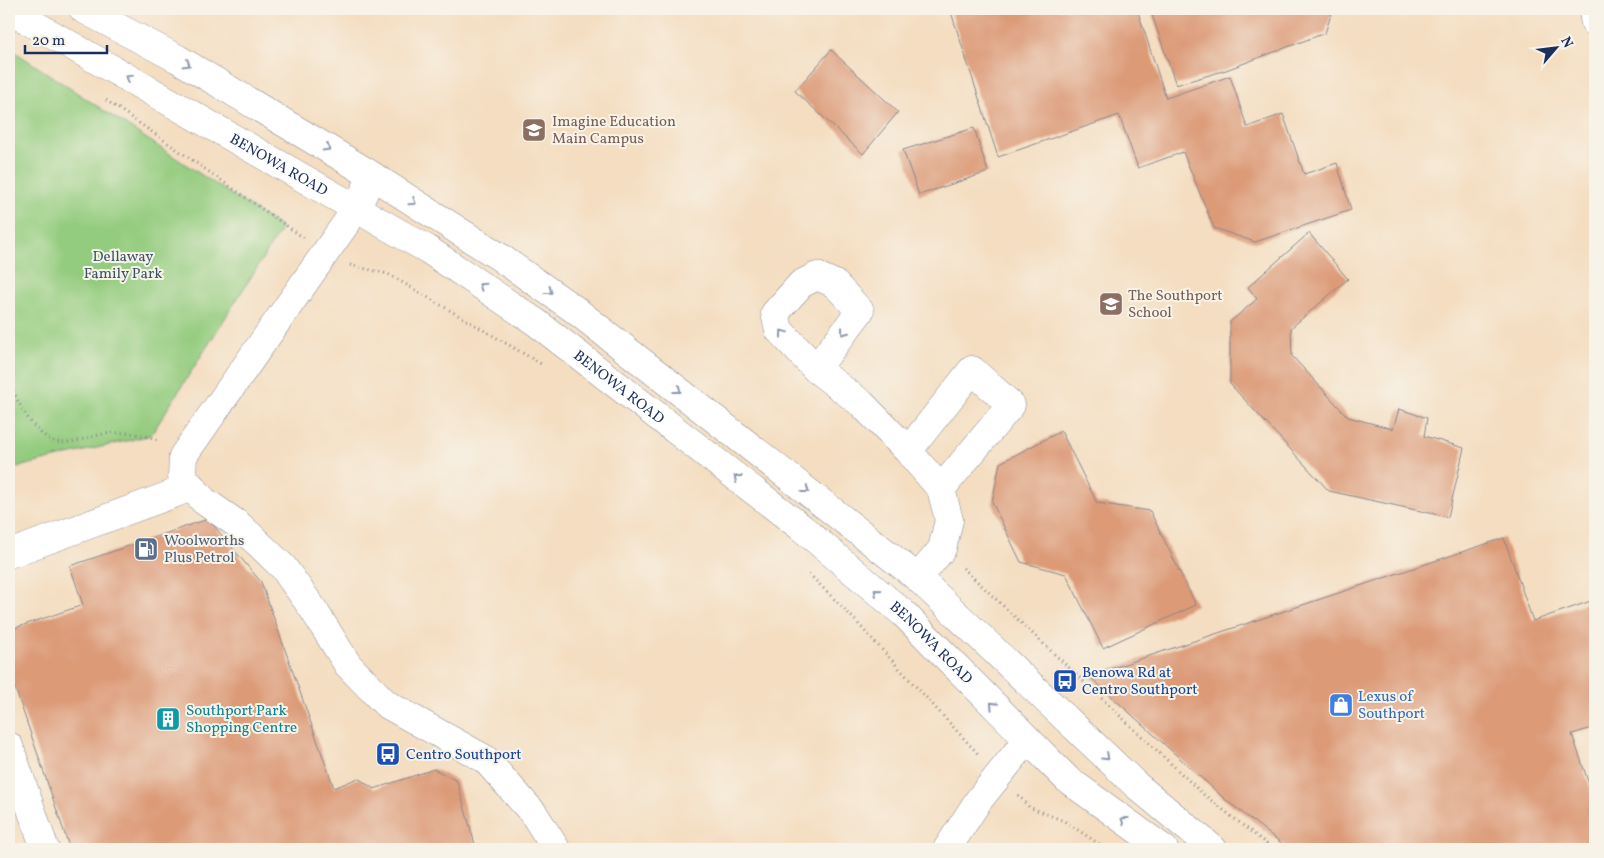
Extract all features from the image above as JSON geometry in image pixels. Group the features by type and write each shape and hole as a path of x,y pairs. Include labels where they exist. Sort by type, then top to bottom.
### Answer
{"main road":[{"path":"82,9 178,58 372,176 498,256 574,309 918,578 1128,778 1213,849"},
{"name":"BENOWA ROAD","path":"9,10 427,249 537,323 802,528 904,614 1027,740 1068,779 1164,849"},
{"path":"372,176 356,208 183,456 182,476 204,501 240,526 282,567 313,609 348,665 386,704 485,759 534,814 556,849"},
{"path":"816,369 862,404 908,451 941,489 949,520 942,549 918,578"},
{"path":"908,451 972,370 1011,405 941,489"},
{"path":"9,554 192,487"},
{"path":"947,849 978,801 1027,740"},
{"path":"9,746 45,849"}],"path":[{"path":"103,98 259,205 325,253 347,265 388,274 547,368"},
{"path":"9,382 33,424 52,440 70,443 102,434 131,432 159,440 183,456"},
{"path":"942,549 1203,794 1273,849"},
{"path":"803,568 825,588 964,742 1029,806 1064,822 1107,849"}],"green space":[{"name":"Dellaway Family Park","path":"9,48 282,228 151,435 9,469"}],"building":[{"path":"950,9 1137,9 1166,98 1230,76 1247,127 1283,114 1304,174 1337,163 1351,210 1255,242 1214,228 1183,152 1138,168 1119,115 998,157"},
{"path":"1150,9 1333,9 1325,33 1226,70 1176,85"},
{"path":"831,50 898,112 863,154 795,91"},
{"path":"974,128 988,172 919,195 903,150"},
{"path":"1309,233 1348,279 1291,328 1292,356 1348,417 1393,429 1399,409 1427,418 1424,436 1464,448 1448,517 1329,491 1230,384 1230,322 1257,299 1248,287"},
{"path":"1061,431 1097,503 1150,511 1196,605 1103,648 1066,574 1021,562 992,502 1000,463"},
{"name":"Southport Park Shopping Centre","path":"208,519 261,582 334,788 358,778 374,789 434,769 457,781 476,848 479,849 70,849 9,670 9,630 83,605 70,566"},
{"name":"Lexus of Southport","path":"1504,538 1533,621 1591,601 1595,613 1595,727 1572,734 1595,802 1595,843 1585,849 1289,849 1227,801 1089,676"}],"place":[{"name":"Imagine Education Main Campus","path":"534,130"},
{"name":"The Southport School","path":"1111,304"},
{"name":"Woolworths Plus Petrol","path":"146,549"},
{"name":"Benowa Rd at Centro Southport","path":"1065,681"},
{"name":"Lexus of Southport","path":"1341,705"},
{"name":"Southport Park Shopping Centre","path":"168,719"},
{"name":"Centro Southport","path":"388,754"}]}
